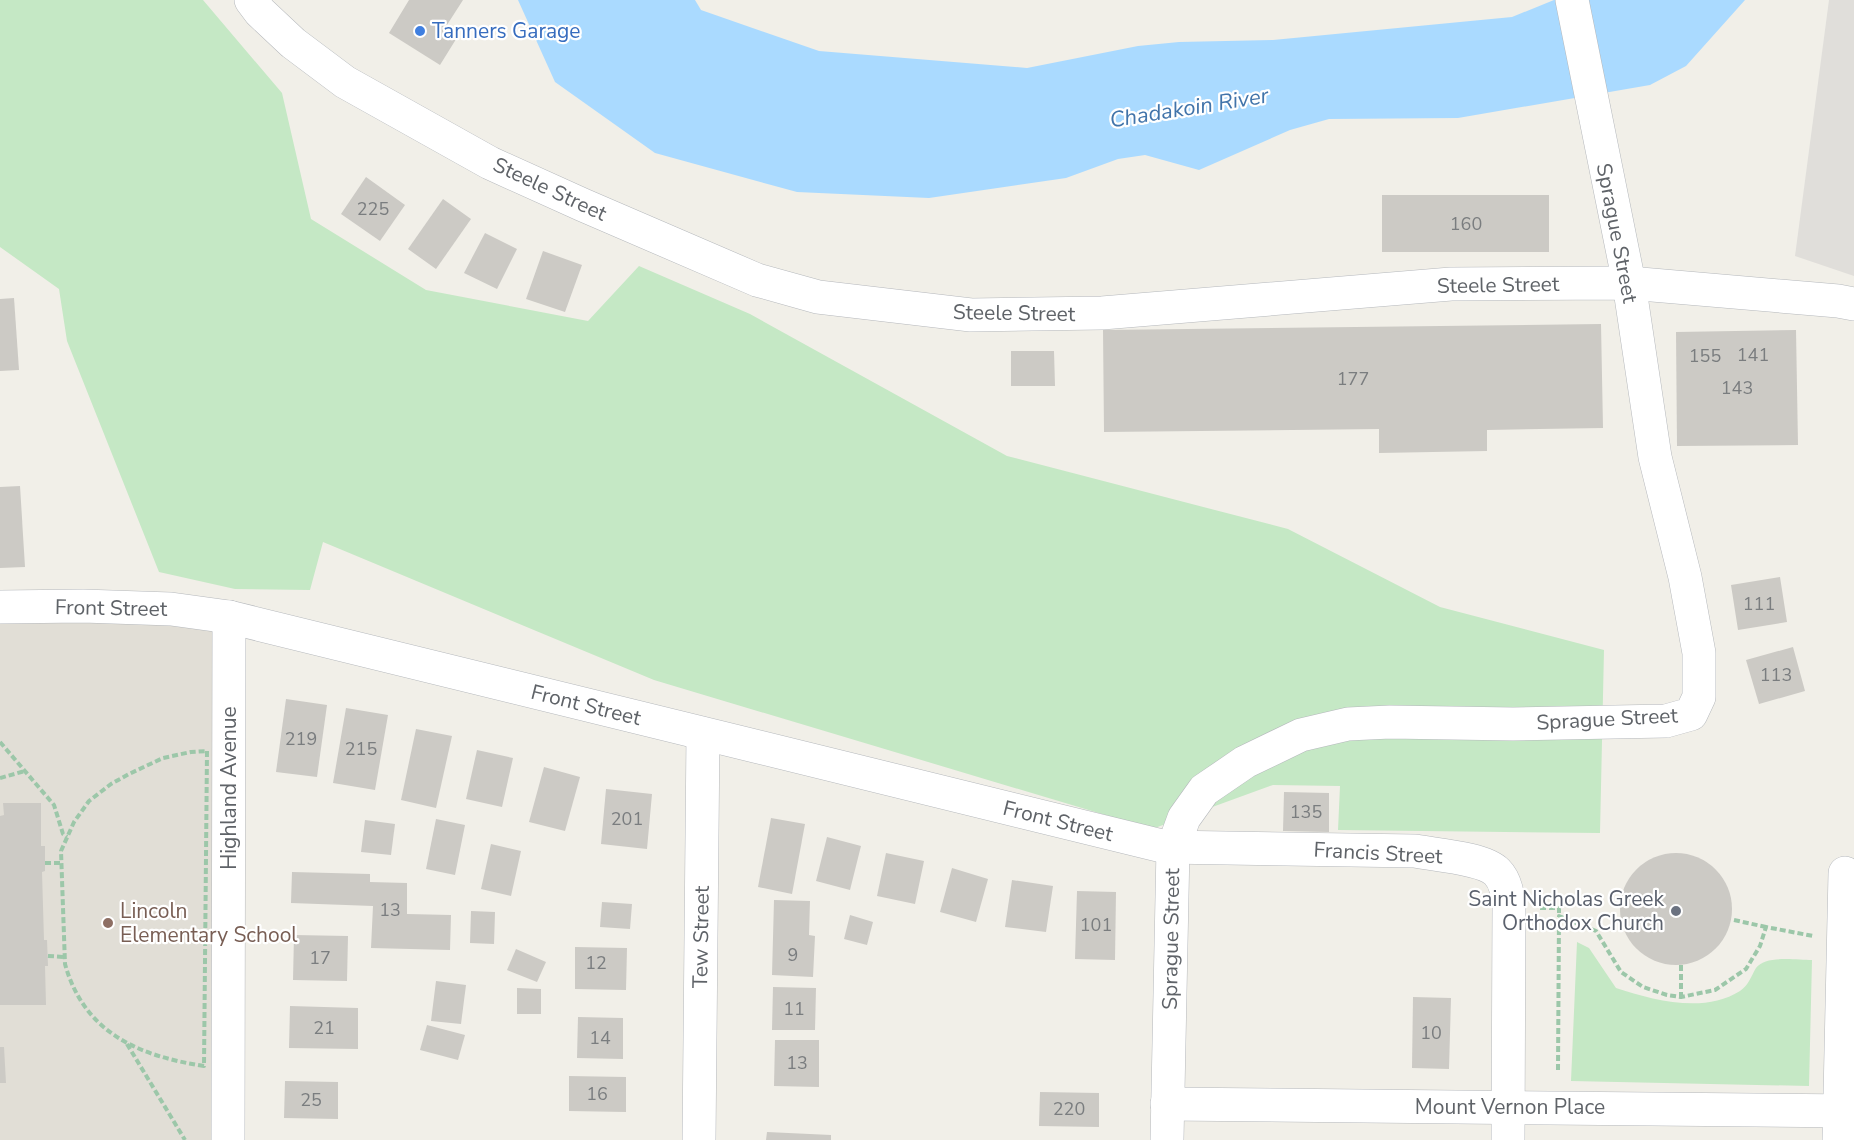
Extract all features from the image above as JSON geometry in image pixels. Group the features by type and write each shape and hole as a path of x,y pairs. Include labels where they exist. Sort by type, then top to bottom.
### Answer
{"street":[{"name":"Steele Street","path":"251,0 260,12 293,43 345,82 490,163 757,280 818,297 971,315 1076,314 1451,284 1629,283 1854,304"},
{"name":"Sprague Street","path":"1167,1140 1170,848 1184,818 1204,790 1245,762 1301,735 1348,724 1513,724 1666,720 1691,714 1699,697 1699,654 1685,577 1655,457 1629,283 1572,0"},
{"name":"Front Street","path":"0,607 83,606 171,609 229,617 1170,848"},
{"name":"Highland Avenue","path":"228,1140 229,617"},
{"name":"Tew Street","path":"699,1140 703,734"},
{"name":"Francis Street","path":"1170,848 1415,851 1467,860 1488,866 1498,873 1508,897 1509,907 1508,1140"},
{"path":"1844,1120 1845,873"},
{"name":"Mount Vernon Place","path":"1167,1104 1509,1107 1844,1120"}],"path":[{"path":"0,742 54,805 63,834 67,837"},
{"path":"207,751 204,1066 139,1050 117,1038 91,1016 70,979 65,957 61,851 67,837 89,801 111,784 163,758 207,751"},
{"path":"0,778 25,771"},
{"path":"45,863 61,863"},
{"path":"1557,1070 1559,916 1596,932 1621,972 1635,982 1666,995 1681,997 1716,990 1746,969 1760,946 1766,927"},
{"path":"1734,920 1843,941"},
{"path":"48,956 65,957"},
{"path":"1681,964 1681,997"},
{"path":"127,1043 184,1140"}],"shaded area":[{"path":"1829,0 1854,0 1854,276 1795,256"},
{"name":"Lincoln Elementary School","path":"92,618 209,627 215,633 214,1140 0,1140 0,622"}],"green space":[{"path":"0,0 203,0 282,93 311,219 426,290 588,321 639,266 750,314 1007,456 1288,529 1440,607 1604,650 1600,833 1338,830 1340,786 1273,785 1152,829 654,680 323,542 310,590 235,589 159,572 67,341 59,289 0,247"},
{"path":"1577,942 1589,948 1616,988 1678,1003 1711,1002 1726,998 1743,989 1756,968 1766,961 1812,960 1809,1086 1571,1081"}],"water":[{"name":"Chadakoin River","path":"518,0 695,0 701,10 819,51 1027,68 1138,46 1179,42 1273,40 1512,17 1554,0 1745,0 1686,66 1650,85 1458,118 1329,119 1290,130 1199,170 1145,155 1118,159 1066,178 929,198 797,192 655,153 555,82"}],"building":[{"name":"Tanners Garage","path":"409,0 463,0 445,28 458,36 440,65 389,33"},
{"path":"366,177 405,205 380,241 341,214"},
{"path":"1382,195 1549,195 1549,252 1382,252"},
{"path":"443,199 471,219 436,269 408,249"},
{"path":"485,233 517,249 497,289 464,273"},
{"path":"543,251 582,265 565,312 526,299"},
{"path":"14,298 19,370 0,371 0,299"},
{"path":"1601,324 1603,428 1487,430 1487,451 1379,453 1379,429 1104,432 1103,330"},
{"path":"1796,330 1798,445 1677,446 1676,332"},
{"path":"1011,351 1054,351 1055,386 1011,386"},
{"path":"20,486 25,567 0,568 0,487"},
{"path":"1780,577 1787,622 1738,630 1731,585"},
{"path":"1793,647 1805,691 1759,704 1746,660"},
{"path":"286,699 327,705 317,777 276,772"},
{"path":"346,708 388,715 375,790 333,783"},
{"path":"416,729 452,736 436,808 401,800"},
{"path":"477,750 513,758 502,807 466,799"},
{"path":"544,767 580,777 565,831 529,822"},
{"path":"606,789 652,794 647,849 601,844"},
{"path":"1284,792 1329,793 1329,832 1283,831"},
{"path":"3,803 41,803 41,846 45,846 45,871 42,872 44,940 47,940 48,966 45,966 46,1005 0,1005 0,816 4,815"},
{"path":"771,818 805,824 792,894 758,887"},
{"path":"436,819 465,825 455,875 426,869"},
{"path":"365,820 395,824 391,855 361,852"},
{"path":"827,837 861,846 850,890 816,881"},
{"path":"491,844 521,851 511,896 481,889"},
{"path":"886,853 924,861 915,904 877,896"},
{"name":"Saint Nicholas Greek Orthodox Church","path":"1676,853 1697,857 1716,869 1728,888 1732,909 1728,930 1716,949 1697,961 1676,965 1655,961 1636,949 1624,930 1620,909 1624,888 1636,869 1655,857"},
{"path":"952,868 988,879 976,922 940,912"},
{"path":"292,872 370,874 370,882 407,883 407,914 451,915 450,950 371,948 373,906 291,903"},
{"path":"1012,880 1053,886 1046,932 1005,927"},
{"path":"1077,891 1116,892 1115,960 1075,959"},
{"path":"774,900 810,901 809,935 815,936 813,977 772,975"},
{"path":"602,902 632,904 630,929 600,927"},
{"path":"471,911 495,912 494,944 470,943"},
{"path":"850,915 873,922 867,945 844,939"},
{"path":"294,935 348,936 347,981 293,980"},
{"path":"575,947 627,948 626,990 575,989"},
{"path":"516,949 546,962 537,982 507,970"},
{"path":"436,981 466,985 461,1024 431,1021"},
{"path":"773,987 816,988 815,1030 772,1030"},
{"path":"517,988 541,989 541,1014 517,1014"},
{"path":"1413,997 1451,998 1449,1069 1412,1068"},
{"path":"290,1006 358,1008 358,1049 289,1048"},
{"path":"578,1017 623,1018 623,1059 577,1058"},
{"path":"427,1025 465,1035 458,1060 420,1050"},
{"path":"775,1040 819,1040 819,1087 774,1086"},
{"path":"0,1047 4,1047 6,1083 0,1083"},
{"path":"569,1076 626,1077 626,1112 569,1111"},
{"path":"285,1081 338,1082 338,1119 284,1118"},
{"path":"1040,1092 1099,1093 1099,1127 1039,1126"},
{"path":"767,1132 831,1135 831,1140 766,1140"}],"place":[{"name":"Tanners Garage","path":"420,31"},
{"name":"Saint Nicholas Greek Orthodox Church","path":"1676,911"},
{"name":"Lincoln Elementary School","path":"108,923"}]}
